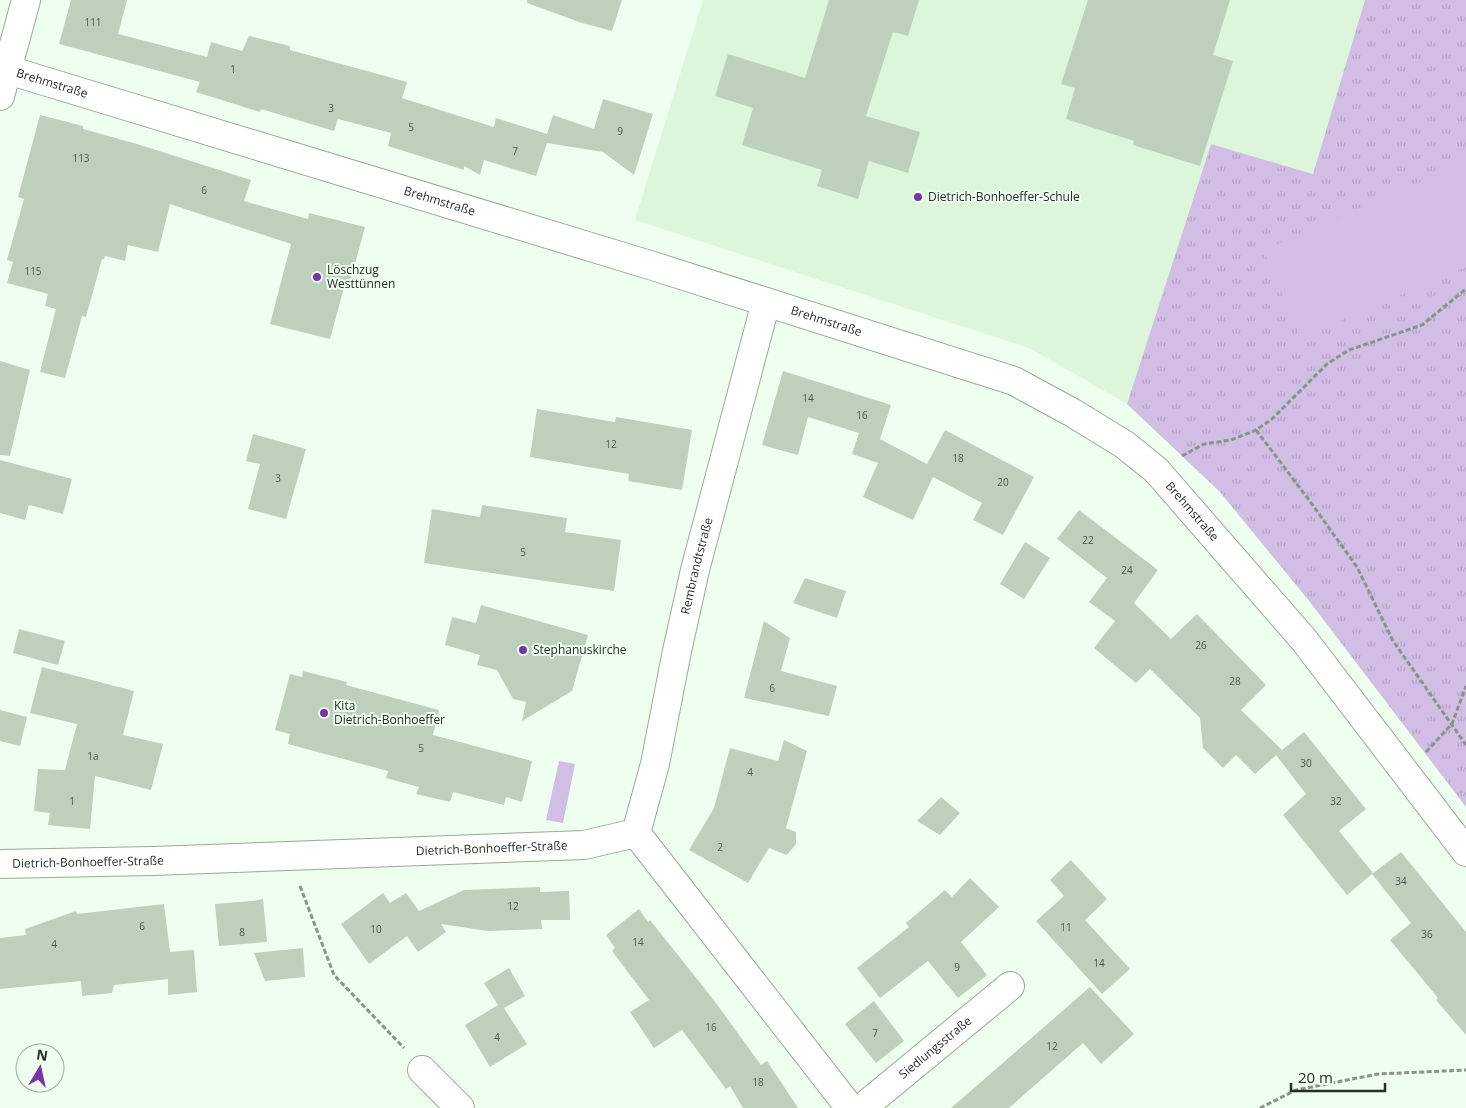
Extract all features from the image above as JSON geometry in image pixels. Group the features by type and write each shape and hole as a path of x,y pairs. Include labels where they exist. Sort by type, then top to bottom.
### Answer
{"street":[{"path":"0,96 26,0"},
{"name":"Brehmstraße","path":"8,70 766,302 1014,381 1074,412 1125,445 1156,470 1304,640 1466,852"},
{"name":"Rembrandtstraße","path":"636,833 655,764 695,570 766,302"},
{"path":"636,833 850,1108"},
{"name":"Dietrich-Bonhoeffer-Straße","path":"0,864 153,861 584,845 636,833"},
{"name":"Siedlungsstraße","path":"862,1108 1010,986"},
{"path":"422,1070 460,1108"}],"path":[{"path":"1156,470 1204,444 1231,440 1256,430 1272,419 1327,364 1349,350 1422,325 1466,289"},
{"path":"1256,430 1358,567 1393,640 1466,745"},
{"path":"1407,773 1452,724 1466,686"},
{"path":"291,856 302,893 334,975 396,1038 422,1070"},
{"path":"1260,1108 1296,1090 1378,1074 1466,1070"}],"shaded area":[{"name":"Dietrich-Bonhoeffer-Schule","path":"703,0 1365,0 1313,174 1211,144 1127,404 1029,348 635,220"}],"green space":[{"path":"1365,0 1466,0 1466,807 1310,602 1219,491 1127,404 1211,144 1313,174"},
{"path":"1466,162 1466,267 1301,338 1263,250"},
{"path":"559,761 575,764 563,823 546,820"}],"building":[{"path":"71,0 127,0 118,34 207,57 211,42 242,51 249,36 290,46 290,50 407,82 402,98 494,127 496,118 547,134 553,115 594,129 603,99 653,114 634,175 603,152 547,143 536,176 484,160 480,175 464,166 464,170 388,146 391,133 338,119 334,131 261,109 260,112 196,92 200,82 59,44"},
{"path":"527,0 622,0 612,31 582,23 527,3"},
{"path":"829,0 919,0 908,36 893,32 866,116 920,132 908,173 869,161 858,199 817,186 822,170 742,145 753,108 715,96 728,54 805,78"},
{"path":"1088,0 1230,0 1213,55 1233,61 1200,166 1133,145 1134,141 1066,119 1075,88 1061,84"},
{"path":"40,115 83,126 83,129 251,180 244,201 308,219 309,213 365,227 349,286 345,284 330,339 270,324 291,244 170,204 158,252 128,245 125,261 105,256 102,259 86,317 82,316 65,378 40,372 56,309 45,306 48,294 7,283 13,262 7,260 24,199 18,197"},
{"path":"0,361 30,370 10,456 0,455"},
{"path":"783,371 891,405 880,439 927,464 945,430 1034,477 1003,535 973,520 982,503 933,477 913,520 863,497 878,463 852,454 859,433 808,417 798,455 762,445"},
{"path":"537,409 615,422 616,417 692,430 682,490 628,481 629,474 530,457"},
{"path":"253,434 306,449 286,519 248,509 260,464 246,461"},
{"path":"0,460 72,479 63,514 29,505 25,520 0,513"},
{"path":"482,505 567,518 565,532 621,540 614,591 424,563 432,509 480,517"},
{"path":"1079,510 1158,570 1134,603 1171,639 1197,614 1266,685 1241,710 1282,750 1255,774 1236,755 1223,768 1203,748 1200,718 1150,669 1136,683 1094,648 1115,621 1089,602 1107,578 1057,539"},
{"path":"1025,542 1050,558 1024,599 1000,584"},
{"path":"805,578 846,591 837,618 793,603"},
{"name":"Stephanuskirche","path":"481,605 588,635 572,691 522,721 526,702 513,699 497,670 477,665 480,655 445,645 452,617 476,623"},
{"path":"764,621 790,638 781,671 837,686 829,716 744,698"},
{"path":"19,629 65,641 58,665 13,653"},
{"path":"42,667 134,691 123,735 163,744 151,790 95,776 90,829 48,825 50,813 34,811 38,769 65,770 77,724 30,713"},
{"path":"303,671 347,682 346,685 439,710 433,735 532,761 522,802 506,797 504,805 453,792 450,802 416,794 419,787 386,778 388,771 288,744 290,734 275,730 290,674 302,677"},
{"path":"0,710 27,717 20,746 0,741"},
{"path":"1304,732 1366,809 1339,831 1373,873 1347,895 1283,815 1306,794 1276,755"},
{"path":"784,740 807,751 786,828 796,832 796,844 787,855 769,848 748,883 689,850 714,808 730,748 778,761"},
{"path":"941,797 960,813 940,835 917,821"},
{"path":"1401,852 1466,932 1466,1035 1436,1000 1438,998 1390,940 1411,923 1372,874"},
{"path":"1071,860 1107,899 1085,920 1130,969 1102,994 1036,921 1064,896 1050,880"},
{"path":"970,878 999,907 961,942 987,975 958,998 928,961 880,998 857,968 909,927 906,923 945,890 952,897"},
{"path":"540,887 540,892 569,891 570,920 541,920 542,929 488,931 441,924 446,932 418,952 407,936 369,964 341,924 383,893 390,903 406,893 419,911 464,890"},
{"path":"263,899 267,942 219,946 215,904"},
{"path":"164,904 170,952 194,950 197,992 168,995 168,979 114,985 112,993 82,996 81,981 0,989 0,938 26,935 25,929 76,911 77,914"},
{"path":"639,909 648,922 650,920 713,999 761,1065 767,1061 798,1108 743,1108 730,1086 726,1089 682,1030 654,1048 630,1012 649,1000 612,951 615,948 606,935"},
{"path":"303,948 305,977 265,981 254,953"},
{"path":"509,968 525,996 504,1008 527,1044 490,1067 465,1025 498,1005 484,983"},
{"path":"1090,987 1134,1034 1101,1064 1083,1043 1009,1108 951,1108"},
{"path":"874,1001 904,1041 876,1063 845,1024"}],"place":[{"name":"Dietrich-Bonhoeffer-Schule","path":"918,197"},
{"name":"Löschzug Westtünnen","path":"317,277"},
{"name":"Stephanuskirche","path":"523,650"},
{"name":"Kita Dietrich-Bonhoeffer","path":"324,713"}]}
